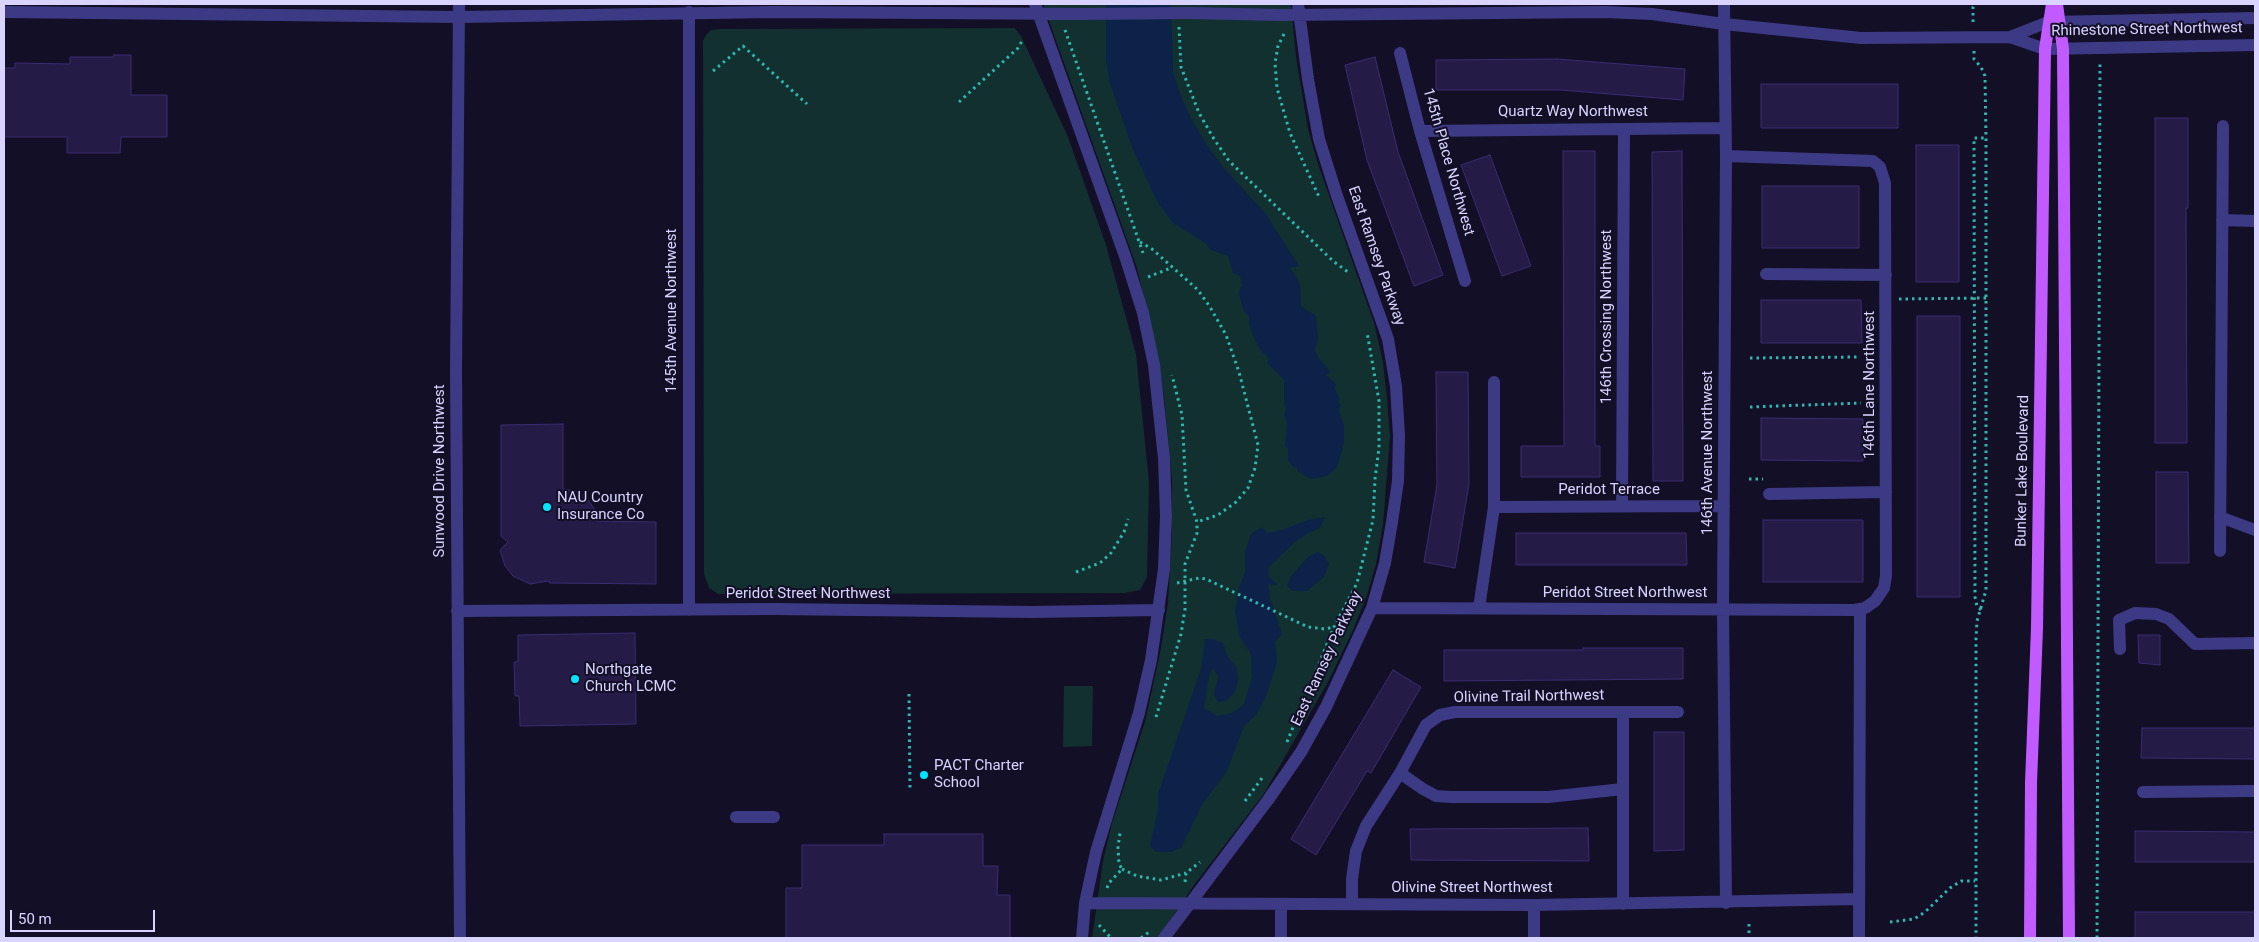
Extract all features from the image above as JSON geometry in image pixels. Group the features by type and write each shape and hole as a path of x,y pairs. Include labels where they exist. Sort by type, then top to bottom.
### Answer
{"main road":[{"name":"Bunker Lake Boulevard","path":"2052,4 2054,22 2063,49 2069,938"},
{"name":"Bunker Lake Boulevard","path":"2030,938 2031,783 2037,628 2045,49 2054,22 2057,4"}],"street":[{"name":"Sunwood Drive Northwest","path":"458,4 456,372 460,938"},
{"name":"146th Avenue Northwest","path":"1724,4 1726,156 1723,610 1726,903"},
{"name":"Rhinestone Street Northwest","path":"4,12 458,17 689,12 773,8 1037,9 1059,14 1184,17 1282,15 1298,9 1605,12 1652,14 1724,24 1861,38 2010,37 2045,49 2255,45"},
{"path":"1037,9 1126,259 1142,313 1154,365 1165,467 1166,516 1162,586 1151,660 1139,713 1096,852 1085,903 1082,938"},
{"name":"East Ramsey Parkway","path":"1164,938 1191,904 1301,752 1326,707 1372,608 1384,563 1398,481 1399,436 1396,386 1388,339 1337,196 1320,138 1298,9"},
{"name":"145th Avenue Northwest","path":"689,12 689,610"},
{"name":"Rhinestone Street Northwest","path":"2010,37 2054,22 2255,18"},
{"name":"145th Place Northwest","path":"1400,53 1420,131 1466,281"},
{"path":"2220,551 2223,126"},
{"name":"Quartz Way Northwest","path":"1420,131 1725,128"},
{"name":"146th Crossing Northwest","path":"1622,505 1624,129"},
{"name":"146th Lane Northwest","path":"1726,156 1858,159 1872,161 1880,168 1886,183 1886,576 1884,588 1875,601"},
{"path":"2222,220 2255,221"},
{"path":"1766,274 1886,275"},
{"path":"1479,608 1494,507 1494,382"},
{"path":"1769,494 1886,492"},
{"name":"Peridot Terrace","path":"1494,507 1724,506"},
{"path":"2220,517 2255,530"},
{"name":"Peridot Street Northwest","path":"1372,608 1860,609 1875,601"},
{"path":"1859,938 1860,609"},
{"name":"Peridot Street Northwest","path":"457,611 1032,612 1159,610"},
{"path":"2120,649 2120,620 2135,613 2156,614 2169,619 2194,644 2255,643"},
{"name":"Olivine Trail Northwest","path":"1352,904 1352,879 1356,851 1366,826 1400,773 1426,725 1440,715 1454,712 1678,712"},
{"name":"Olivine Trail Northwest","path":"1623,712 1623,904"},
{"path":"1400,773 1436,796 1540,798 1623,789"},
{"path":"2143,792 2255,791"},
{"path":"736,817 774,816"},
{"name":"Olivine Street Northwest","path":"1085,903 1534,905 1726,903 1859,898"},
{"path":"1281,904 1281,938"},
{"path":"1534,905 1534,938"}],"path":[{"path":"1976,4 1973,7 1974,59 1982,67 1985,76 1986,138 1986,590 1982,610 1977,621 1976,638 1976,938"},
{"path":"1059,14 1140,242 1144,260"},
{"path":"1282,15 1284,36 1278,46 1275,63 1277,88 1290,133 1323,206"},
{"path":"1184,17 1181,67 1199,113 1214,139 1229,161 1333,261 1350,274 1347,265"},
{"path":"959,102 1018,48 1023,39"},
{"path":"713,71 744,46 807,104"},
{"path":"2097,938 2100,57"},
{"path":"1982,610 1977,606 1975,597 1974,138 1986,138"},
{"path":"1140,242 1198,290 1210,307 1226,335 1258,445 1255,468 1248,488 1236,502 1218,515 1197,522"},
{"path":"1146,269 1148,278 1171,268"},
{"path":"1886,299 1986,298"},
{"path":"1286,744 1334,627 1358,583 1373,520 1379,448 1379,401 1365,324"},
{"path":"1750,358 1860,357"},
{"path":"1155,721 1181,634 1185,609 1185,564 1197,532 1197,522 1186,490 1182,416 1170,370"},
{"path":"1750,407 1861,403"},
{"path":"1076,572 1100,563 1111,553 1124,532 1128,519"},
{"path":"1162,586 1199,578 1206,579 1308,627 1325,629 1334,627 1360,634"},
{"path":"910,694 910,788"},
{"path":"1243,805 1265,773"},
{"path":"1121,826 1118,847 1119,864 1122,869 1137,876 1160,880 1186,874 1204,858"},
{"path":"1110,938 1098,924 1102,903 1109,883 1122,869"},
{"path":"1174,903 1185,888 1186,874"},
{"path":"1890,922 1914,919 1961,881 1976,881"},
{"path":"1749,924 1749,938"},
{"path":"1141,938 1152,930"}],"green space":[{"path":"1043,4 1291,4 1296,57 1308,129 1318,164 1374,323 1383,362 1390,436 1383,524 1376,564 1367,595 1353,630 1328,682 1263,795 1194,885 1158,938 1092,938 1103,861 1112,823 1145,722 1161,648 1168,603 1172,535 1172,479 1164,396 1159,364 1137,268"},
{"path":"1015,28 1021,36 1068,137 1106,245 1136,354 1149,482 1147,577 1140,590 1125,593 718,594 709,588 704,574 703,41 706,35 711,30 720,29"},
{"path":"1064,686 1093,686 1092,746 1063,747"}],"water":[{"path":"1106,4 1171,4 1173,72 1181,97 1192,120 1222,166 1266,214 1299,266 1290,268 1300,283 1301,306 1316,316 1318,339 1315,350 1318,357 1331,372 1326,375 1336,384 1335,389 1340,399 1338,402 1341,404 1339,410 1344,425 1344,444 1337,467 1327,476 1311,479 1297,471 1297,467 1294,468 1288,460 1288,449 1285,446 1287,424 1284,414 1286,411 1284,404 1284,380 1267,363 1269,358 1261,351 1253,336 1249,316 1244,312 1239,294 1242,286 1240,276 1233,273 1228,256 1211,250 1205,243 1173,223 1158,203 1133,150 1110,83 1106,60"},
{"path":"1325,517 1320,528 1308,533 1294,543 1269,567 1268,576 1278,585 1268,584 1270,598 1282,634 1275,642 1277,662 1266,697 1256,715 1244,726 1227,771 1202,805 1181,848 1171,852 1156,852 1150,846 1158,809 1158,794 1201,669 1205,639 1214,639 1223,643 1227,655 1237,669 1238,682 1234,693 1226,701 1218,702 1214,695 1218,676 1213,668 1209,676 1204,708 1217,716 1232,713 1244,704 1252,677 1251,654 1239,636 1235,611 1239,587 1245,572 1245,552 1251,534 1262,527 1267,533 1282,530 1308,520"},
{"path":"1318,552 1324,555 1329,564 1324,577 1307,591 1293,591 1287,586 1291,576 1308,557"}],"building":[{"path":"114,55 131,55 131,95 167,95 167,137 121,137 120,153 67,153 67,137 4,137 4,68 15,68 15,63 70,64 70,57 114,57"},
{"path":"1375,57 1398,152 1443,275 1414,286 1367,160 1345,65"},
{"path":"1557,59 1685,69 1683,100 1561,90 1436,90 1436,60"},
{"path":"1761,84 1898,84 1898,128 1761,128"},
{"path":"2155,118 2188,118 2188,208 2186,208 2187,443 2155,443"},
{"path":"1916,145 1959,145 1959,282 1916,282"},
{"path":"1563,151 1595,151 1595,446 1600,446 1600,477 1521,477 1521,446 1564,446"},
{"path":"1682,151 1683,481 1653,481 1652,152"},
{"path":"1490,155 1531,266 1502,276 1461,165"},
{"path":"1762,186 1859,186 1859,248 1762,248"},
{"path":"1761,300 1861,300 1862,343 1761,343"},
{"path":"1917,316 1960,316 1960,597 1917,597"},
{"path":"1436,372 1468,372 1469,484 1455,568 1424,562 1437,485"},
{"path":"1761,418 1863,419 1863,461 1761,460"},
{"name":"NAU Country Insurance Co","path":"563,424 563,489 575,491 585,496 596,511 597,521 656,522 656,584 550,583 548,581 530,584 513,576 505,566 500,550 508,542 501,536 501,425"},
{"path":"2156,472 2188,472 2189,563 2156,563"},
{"path":"1763,520 1863,520 1863,582 1763,582"},
{"path":"1516,533 1686,533 1687,565 1516,565"},
{"name":"Northgate Church LCMC","path":"635,633 636,724 520,726 519,696 515,696 514,662 518,662 518,635"},
{"path":"2138,635 2160,635 2160,665 2139,663"},
{"path":"1583,648 1683,648 1683,679 1444,681 1444,650 1583,650"},
{"path":"1393,670 1421,687 1371,773 1367,771 1316,855 1291,839"},
{"path":"2142,728 2255,728 2255,759 2141,758"},
{"path":"1654,732 1684,732 1684,850 1654,851"},
{"path":"1588,828 1589,861 1411,860 1410,829"},
{"path":"2135,831 2255,832 2255,862 2135,862"},
{"path":"884,834 983,834 983,866 998,866 997,895 1010,895 1010,938 786,938 786,888 802,888 802,845 884,845"},
{"path":"2135,912 2255,912 2255,938 2135,938"}],"place":[{"name":"NAU Country Insurance Co","path":"547,507"},
{"name":"Northgate Church LCMC","path":"575,679"},
{"name":"PACT Charter School","path":"924,775"}]}
